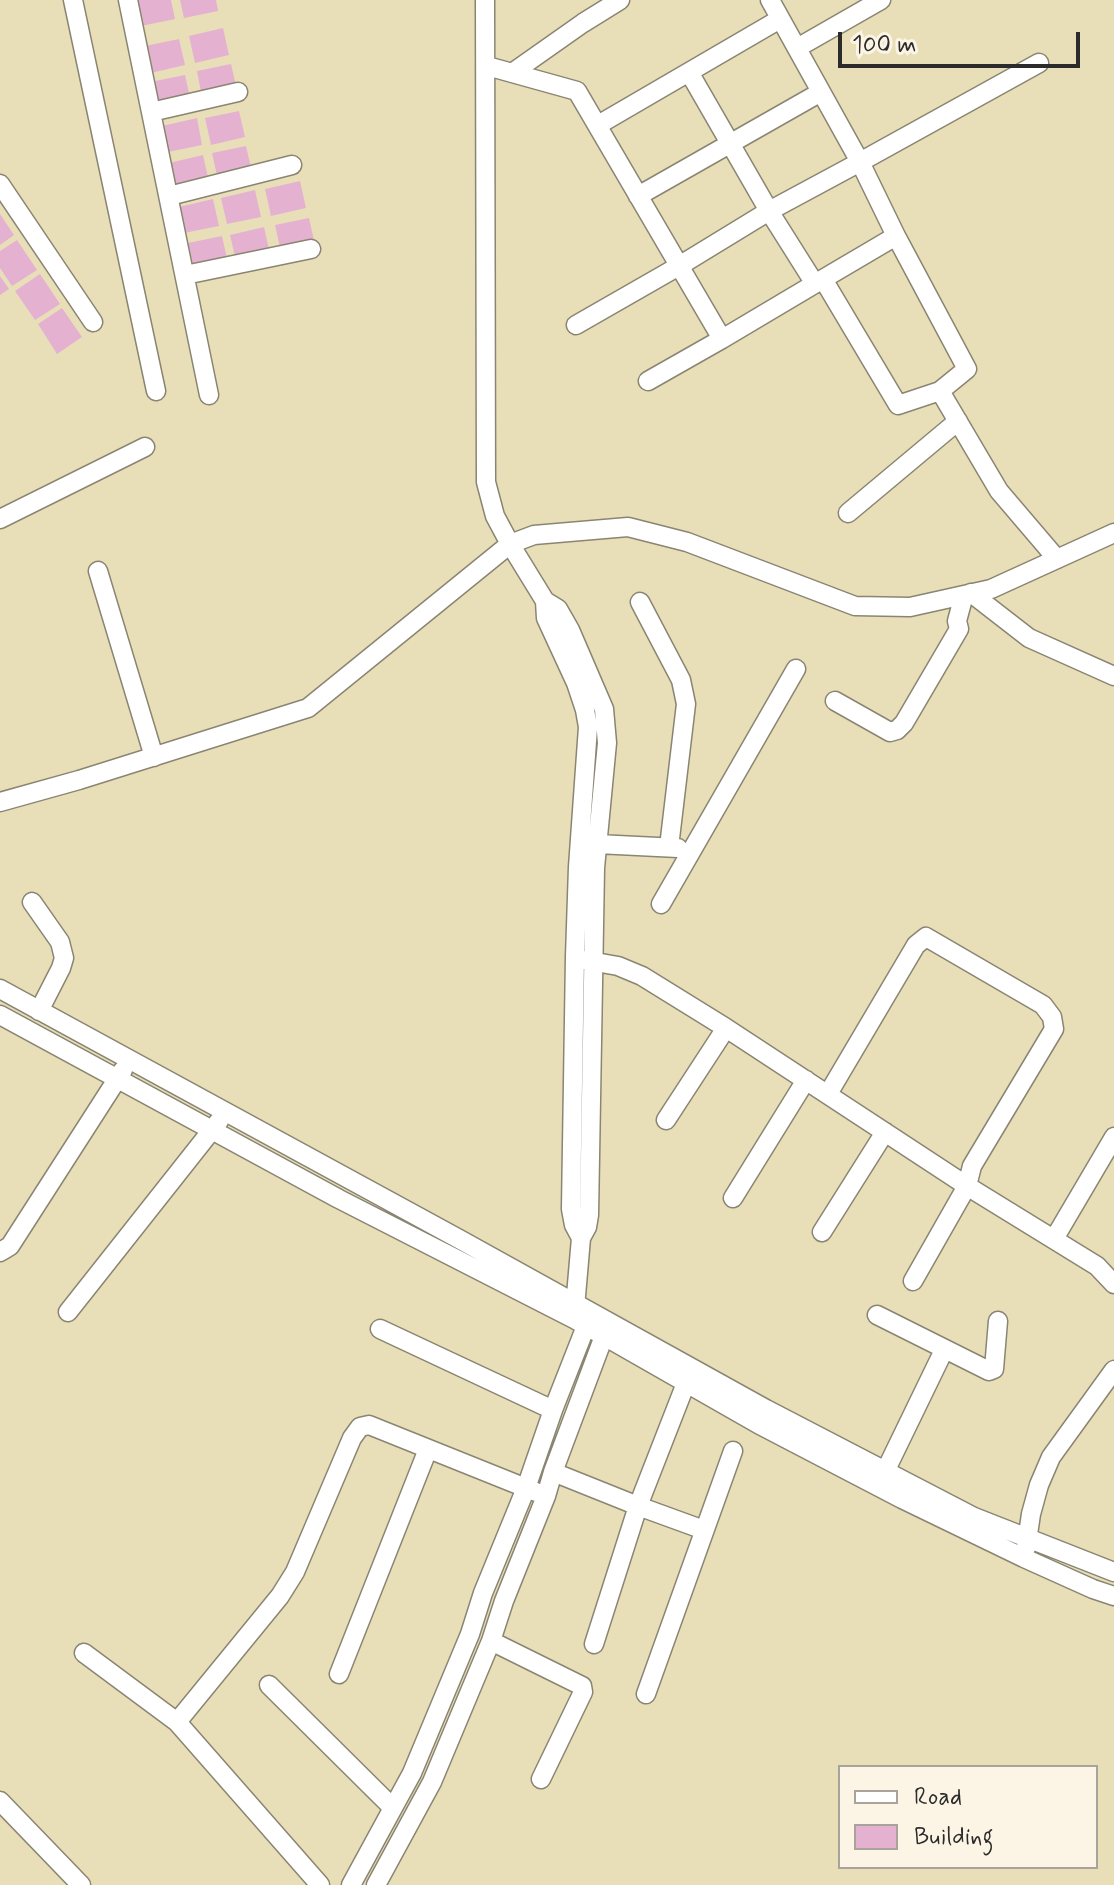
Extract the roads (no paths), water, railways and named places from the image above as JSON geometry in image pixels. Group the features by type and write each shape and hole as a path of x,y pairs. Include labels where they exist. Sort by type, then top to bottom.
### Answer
{"street":[{"path":"73,0 156,391"},
{"path":"128,0 209,395"},
{"path":"485,0 486,482 495,516 545,601 558,609 570,630 604,709 607,743 584,960"},
{"path":"512,73 620,0"},
{"path":"689,72 769,211 898,405 940,391 967,369 860,162 770,0"},
{"path":"797,48 881,0"},
{"path":"598,125 780,19"},
{"path":"576,325 769,211 1039,63"},
{"path":"487,66 577,91 722,339"},
{"path":"151,112 238,92"},
{"path":"638,196 821,92"},
{"path":"169,196 292,165"},
{"path":"0,184 93,322"},
{"path":"648,381 896,236"},
{"path":"185,275 311,249"},
{"path":"940,391 999,491 1057,559"},
{"path":"848,513 958,421"},
{"path":"0,519 145,447"},
{"path":"1,800 154,757 308,708 510,544 534,535 628,527 687,542 855,606 910,607 991,589 1114,533"},
{"path":"98,571 154,757"},
{"path":"968,594 1029,638 1114,676"},
{"path":"835,701 890,732 897,730 959,629 957,621 968,594"},
{"path":"351,1885 412,1773 470,1634 553,1410 579,1316 581,1238 589,1215 584,960 578,867 588,727 576,683 546,618 545,601"},
{"path":"640,602 681,680 686,704 669,847"},
{"path":"661,904 796,669"},
{"path":"597,844 693,848"},
{"path":"32,902 60,942 64,958 39,1011"},
{"path":"828,1094 916,945 926,937 1043,1005 1052,1017 1054,1029 972,1166 967,1186 913,1281"},
{"path":"584,960 618,966 642,976 967,1186 1097,1266 1114,1284"},
{"path":"0,989 226,1112 579,1316 604,1336 758,1424 1028,1539 1112,1568 1093,1589"},
{"path":"0,1015 339,1199 766,1409 1024,1558 1114,1596"},
{"path":"666,1120 726,1028"},
{"path":"0,1252 10,1246 129,1061"},
{"path":"733,1198 806,1080"},
{"path":"68,1312 226,1112"},
{"path":"822,1232 885,1132"},
{"path":"1054,1239 1114,1137"},
{"path":"877,1315 986,1371 994,1369 998,1321"},
{"path":"380,1329 553,1410"},
{"path":"376,1885 424,1797 491,1641 604,1336"},
{"path":"882,1478 944,1350"},
{"path":"1024,1558 1031,1514 1051,1457 1114,1370"},
{"path":"594,1644 638,1506 686,1383"},
{"path":"177,1722 237,1651 295,1572 352,1438 360,1427 369,1425 546,1496"},
{"path":"339,1674 428,1449"},
{"path":"646,1694 733,1451"},
{"path":"553,1472 704,1530"},
{"path":"491,1641 582,1686 583,1692 541,1779"},
{"path":"84,1653 177,1722 320,1885"},
{"path":"269,1685 393,1808"},
{"path":"405,1786 424,1797"},
{"path":"0,1801 81,1885"}]}
